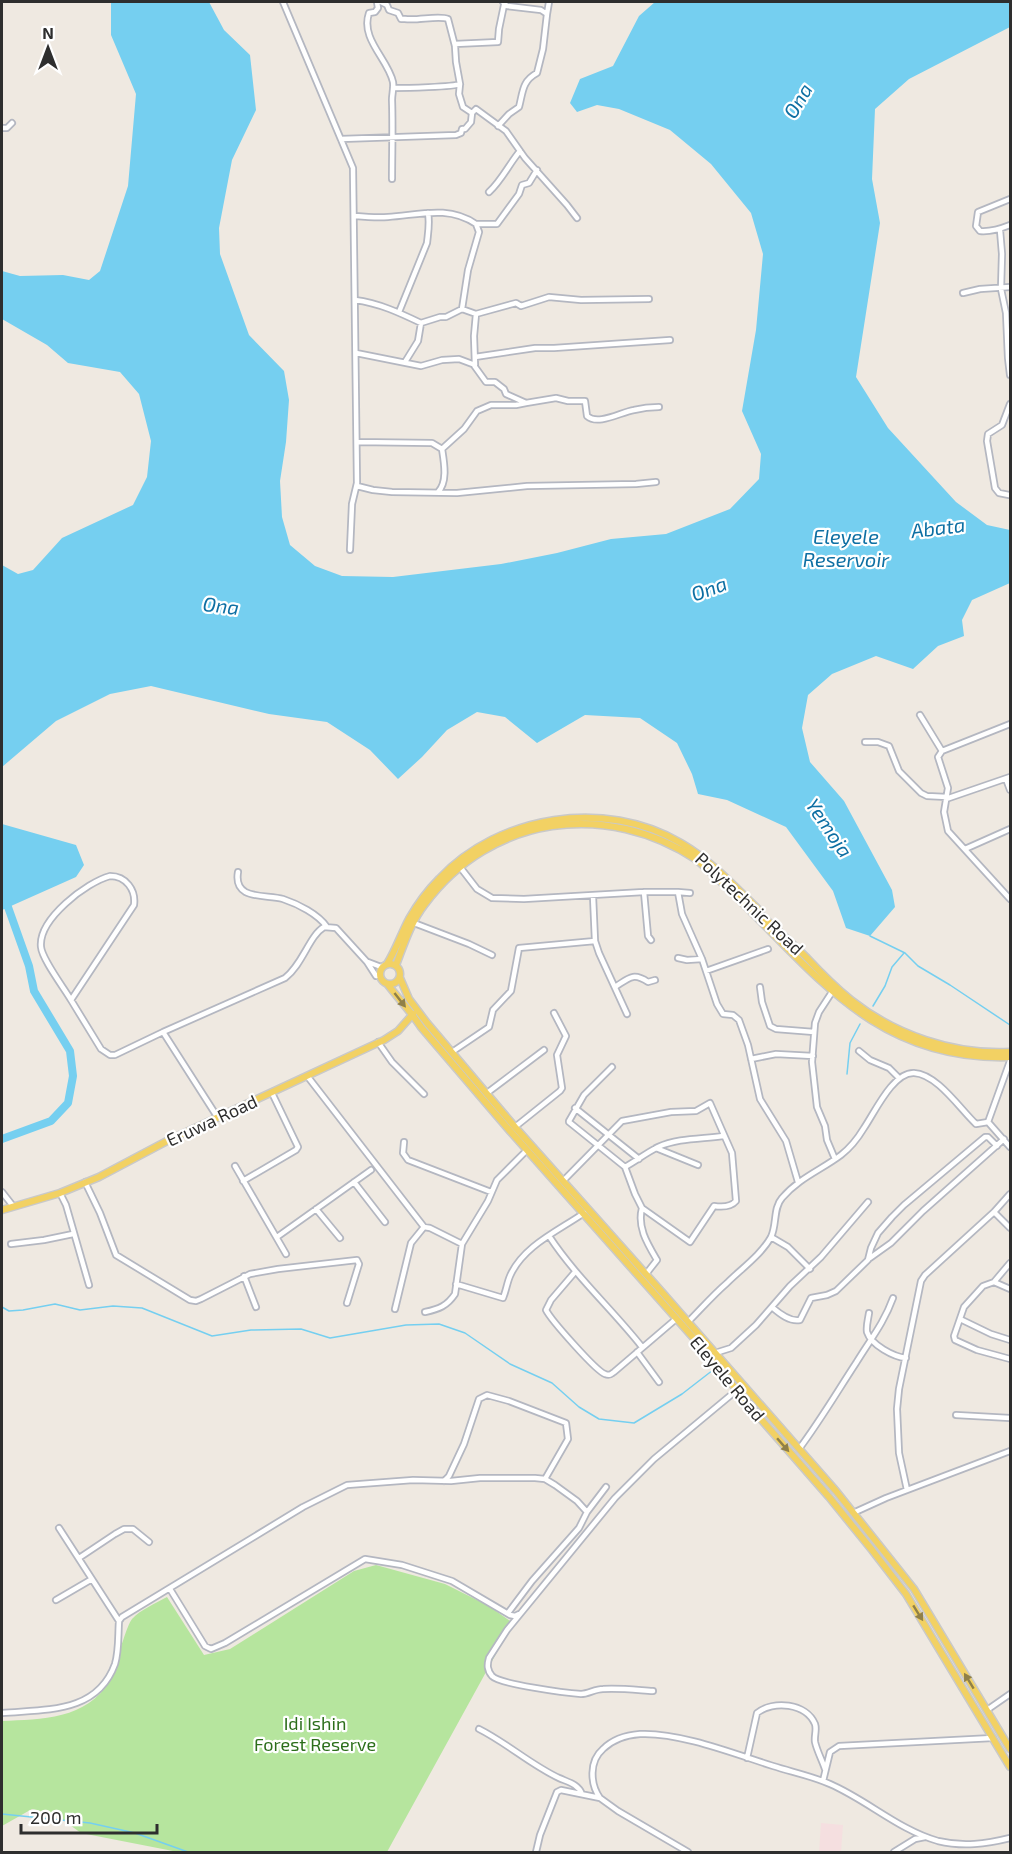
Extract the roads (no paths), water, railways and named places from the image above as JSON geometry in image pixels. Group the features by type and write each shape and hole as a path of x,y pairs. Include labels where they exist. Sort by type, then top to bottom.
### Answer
{"main road":[{"name":"Polytechnic Road","path":"386,964 420,902 440,878 470,852 508,832 537,823 579,818 610,820 656,831 701,856 836,987 884,1022 912,1035 950,1047 1011,1052"},
{"name":"Polytechnic Road","path":"396,965 405,939 424,905 460,867 491,846 539,828 555,825 610,825 638,831 671,844 697,860 832,992 881,1027 911,1041 957,1054 1011,1059"},
{"path":"386,964 396,965 400,971 400,978 415,1012 402,1004 388,985 382,981 379,975 386,964"},
{"path":"388,985 397,982 400,978"},
{"name":"Eleyele Road","path":"415,1012 452,1052 456,1062"},
{"name":"Eleyele Road","path":"415,1012 422,1027 469,1077 527,1150 676,1319 716,1357"},
{"name":"Eruwa Road","path":"2,1210 60,1193 99,1177 167,1141 308,1077 398,1031 415,1012"},
{"name":"Eleyele Road","path":"469,1077 487,1093 688,1322 737,1384 799,1449 853,1513 914,1589 1011,1749"},
{"name":"Eleyele Road","path":"737,1384 746,1402 829,1497 906,1594 1011,1767"},
{"path":"906,1594 914,1589"}],"street":[{"path":"283,2 353,168 357,486 352,504 350,550"},
{"path":"392,179 392,79 373,44 368,17 369,13 375,12 378,8 379,2 387,5 389,10 398,13 401,19 446,18 455,44 459,94 463,107 472,113"},
{"path":"498,126 508,114 519,107 528,77 537,73 543,49 549,2"},
{"path":"455,44 498,42 503,3 541,10 547,14"},
{"path":"393,88 458,86 460,84"},
{"path":"341,140 459,134 471,122 472,113 476,109 506,131 577,218"},
{"path":"2,128 7,128 12,123"},
{"path":"489,192 499,183 520,151"},
{"path":"354,216 380,218 439,212 460,215 476,224 497,224 519,194 522,185 529,183 537,171"},
{"path":"1011,199 981,210 976,216 976,226 980,231 1000,230 1011,225"},
{"path":"399,312 427,243 427,231 430,225 428,213"},
{"path":"462,309 468,270 479,232 476,224"},
{"path":"1000,230 1001,289 1006,313 1011,375"},
{"path":"963,292 1011,287"},
{"path":"355,300 399,312 421,323 446,317 462,309 476,314 516,303 521,306 532,304 549,297 581,300 649,299"},
{"path":"473,364 475,365 476,314"},
{"path":"405,362 418,341 421,323"},
{"path":"475,357 535,348 670,340"},
{"path":"356,353 421,366 442,360 459,359 473,364 486,382 495,382 504,388 506,394 526,403"},
{"path":"442,449 448,446 464,429 477,411 491,405 516,405 556,398 585,401 587,416 597,420 635,409 659,407"},
{"path":"1009,495 999,493 995,488 987,441 988,434 1002,425 1011,404"},
{"path":"357,442 432,443 442,449"},
{"path":"437,493 442,488 443,482 442,449"},
{"path":"357,486 392,492 457,493 527,486 656,482"},
{"path":"920,715 942,751"},
{"path":"1011,724 942,751 938,757 947,785 944,812 948,831 1011,899"},
{"path":"865,742 878,742 889,746 899,771 927,796 947,798 1008,778 1011,790"},
{"path":"964,849 1011,829"},
{"path":"460,867 477,889 492,898 690,892"},
{"path":"238,872 238,885 247,893 259,897 284,899 301,907 327,927"},
{"path":"71,1000 134,905 134,894 129,885 117,876 110,876 95,881 61,907 43,933 41,949 71,1000 101,1049 110,1055 116,1055 285,978 297,967 318,931 327,927 336,928 367,962 376,976 379,975"},
{"path":"644,892 648,936 651,940"},
{"path":"678,892 682,914 702,959 717,1004 723,1014 733,1015 739,1020 760,1098 786,1141 798,1182"},
{"path":"593,896 595,941 627,1014"},
{"path":"414,923 492,955"},
{"path":"452,1052 489,1027 493,1010 511,991 519,948 595,941"},
{"path":"706,971 768,949"},
{"path":"678,958 702,959"},
{"path":"367,962 381,967 386,964"},
{"path":"615,987 634,976 639,976 648,982 655,980"},
{"path":"760,987 770,1026 776,1029 814,1032"},
{"path":"832,992 815,1023 812,1070 816,1103 835,1159"},
{"path":"515,1127 562,1088 557,1055 566,1036 554,1013"},
{"path":"163,1032 219,1118"},
{"path":"378,1042 392,1062 424,1094"},
{"path":"487,1093 544,1050"},
{"path":"859,1051 870,1060 889,1068 899,1078"},
{"path":"751,1059 776,1054 813,1056"},
{"path":"688,1322 750,1262 771,1237 779,1202 798,1182 849,1148 899,1078 908,1073 923,1075 946,1091 976,1124 985,1124 988,1122 1011,1059"},
{"path":"563,1181 599,1145 617,1125 627,1120 671,1112 696,1112 710,1103 732,1153 737,1200 735,1203 720,1207 714,1206 690,1242 642,1208 634,1194 625,1167 599,1145 569,1122 584,1095 612,1066"},
{"path":"308,1077 424,1227 462,1245"},
{"path":"243,1181 298,1147 272,1093"},
{"path":"575,1108 639,1159"},
{"path":"988,1122 1011,1147"},
{"path":"625,1167 667,1143 723,1136"},
{"path":"870,1258 871,1248 878,1233 904,1205 984,1137 988,1137 997,1146"},
{"path":"773,1308 792,1320 800,1320 811,1298 836,1291 1004,1139"},
{"path":"404,1142 403,1153 408,1160 491,1192"},
{"path":"656,1148 698,1165"},
{"path":"426,1312 448,1304 454,1294 462,1245 488,1201 497,1180 527,1150"},
{"path":"235,1166 286,1254"},
{"path":"277,1237 370,1170"},
{"path":"85,1182 116,1255 188,1299 196,1301 244,1276 266,1270 357,1260 359,1264 347,1303"},
{"path":"354,1182 385,1222"},
{"path":"2,1192 13,1206"},
{"path":"60,1193 66,1205 89,1285"},
{"path":"907,1490 899,1453 897,1409 921,1281 1011,1194"},
{"path":"716,1357 731,1348 773,1308 790,1286 810,1269 868,1202"},
{"path":"642,1208 639,1220 649,1248 657,1260 646,1274"},
{"path":"316,1209 340,1238"},
{"path":"994,1212 1011,1228"},
{"path":"456,1284 503,1298 510,1276 529,1250 584,1213"},
{"path":"395,1309 411,1243 424,1227"},
{"path":"11,1244 73,1234"},
{"path":"549,1236 575,1272 642,1347"},
{"path":"771,1237 788,1247 810,1269"},
{"path":"1011,1263 994,1282 983,1286 971,1297 964,1306 955,1331 955,1340 977,1350 1011,1359"},
{"path":"575,1272 546,1307 547,1313 586,1358 604,1374 610,1375 614,1372 676,1319"},
{"path":"244,1276 256,1307"},
{"path":"994,1282 1011,1289"},
{"path":"799,1449 823,1417 886,1316 893,1298"},
{"path":"869,1313 867,1329 871,1339 889,1354 898,1358 906,1358"},
{"path":"960,1319 991,1334 1011,1340"},
{"path":"637,1352 659,1382"},
{"path":"654,1691 600,1689 583,1694 507,1683 493,1677 488,1668 489,1658 507,1630 576,1543 640,1472 737,1384"},
{"path":"444,1481 449,1476 464,1444 479,1399 487,1395 566,1423 567,1443 545,1479"},
{"path":"956,1415 1011,1418"},
{"path":"853,1513 1011,1451"},
{"path":"119,1622 128,1613 286,1517 343,1486 396,1481 520,1477 545,1479 577,1501 587,1512"},
{"path":"508,1613 532,1581 573,1535 606,1487"},
{"path":"2,1713 57,1709 74,1705 102,1687 115,1664 119,1622 59,1528"},
{"path":"79,1558 124,1529 133,1529 149,1542"},
{"path":"170,1589 205,1646 211,1649 225,1643 365,1559 402,1566 452,1581 508,1613 518,1616 523,1610"},
{"path":"56,1600 92,1579"},
{"path":"987,1710 1011,1694"},
{"path":"747,1758 757,1713 768,1708 791,1705 814,1722 815,1744 826,1770"},
{"path":"479,1729 543,1770 579,1787 582,1794"},
{"path":"688,1852 618,1811 596,1793 593,1782 596,1757 608,1744 630,1735 651,1734 673,1738 823,1781 928,1837 966,1845 1011,1838"},
{"path":"823,1781 830,1752 838,1746 993,1738"},
{"path":"536,1852 540,1835 558,1790 600,1798"},
{"path":"894,1852 915,1839 928,1837"}],"water":[{"name":"Eleyele Reservoir","path":"111,2 209,2 224,30 250,55 256,110 232,160 219,228 220,254 249,335 284,371 289,400 280,481 282,517 290,545 315,566 342,576 393,577 501,564 611,539 666,534 730,509 759,479 761,454 742,411 756,330 763,254 751,213 711,164 670,130 619,109 597,105 577,112 570,103 580,79 613,66 639,16 655,2 1010,2 1010,27 909,79 875,109 872,179 880,223 856,377 888,428 956,502 987,525 1010,530 1010,583 972,600 962,620 964,636 938,646 913,669 876,656 832,674 808,695 802,728 810,762 844,801 892,890 895,907 870,936 846,928 833,891 786,827 727,800 698,794 692,774 677,743 640,718 585,715 537,743 505,717 477,712 447,730 398,779 370,750 327,722 269,714 151,686 110,694 56,721 2,767 2,565 18,574 33,570 62,538 133,505 147,477 151,441 139,394 120,372 68,363 47,345 2,319 2,271 20,276 63,275 89,280 100,271 128,186 136,94 111,35"},
{"path":"2,824 76,845 84,865 76,877 2,910"}],"waterway":[{"name":"Ona","path":"2,902 8,907 29,966 34,991 70,1051 73,1076 68,1103 51,1121 2,1139"},
{"name":"Yemoja","path":"870,936 905,953 918,966 1010,1025"},
{"path":"873,1006 885,986 892,967 904,953"},
{"path":"847,1074 850,1043 860,1024"},
{"path":"2,1307 9,1311 55,1304 80,1310 113,1306 142,1308 212,1336 251,1330 301,1329 330,1338 406,1325 439,1324 465,1333 510,1364 552,1383 579,1407 599,1419 634,1423 682,1394 713,1370"},
{"path":"2,1814 90,1823 135,1833 188,1852"}],"water label":[{"name":"Abata","path":"938,528"}],"park label":[{"name":"Idi Ishin Forest Reserve","path":"315,1734"}]}
